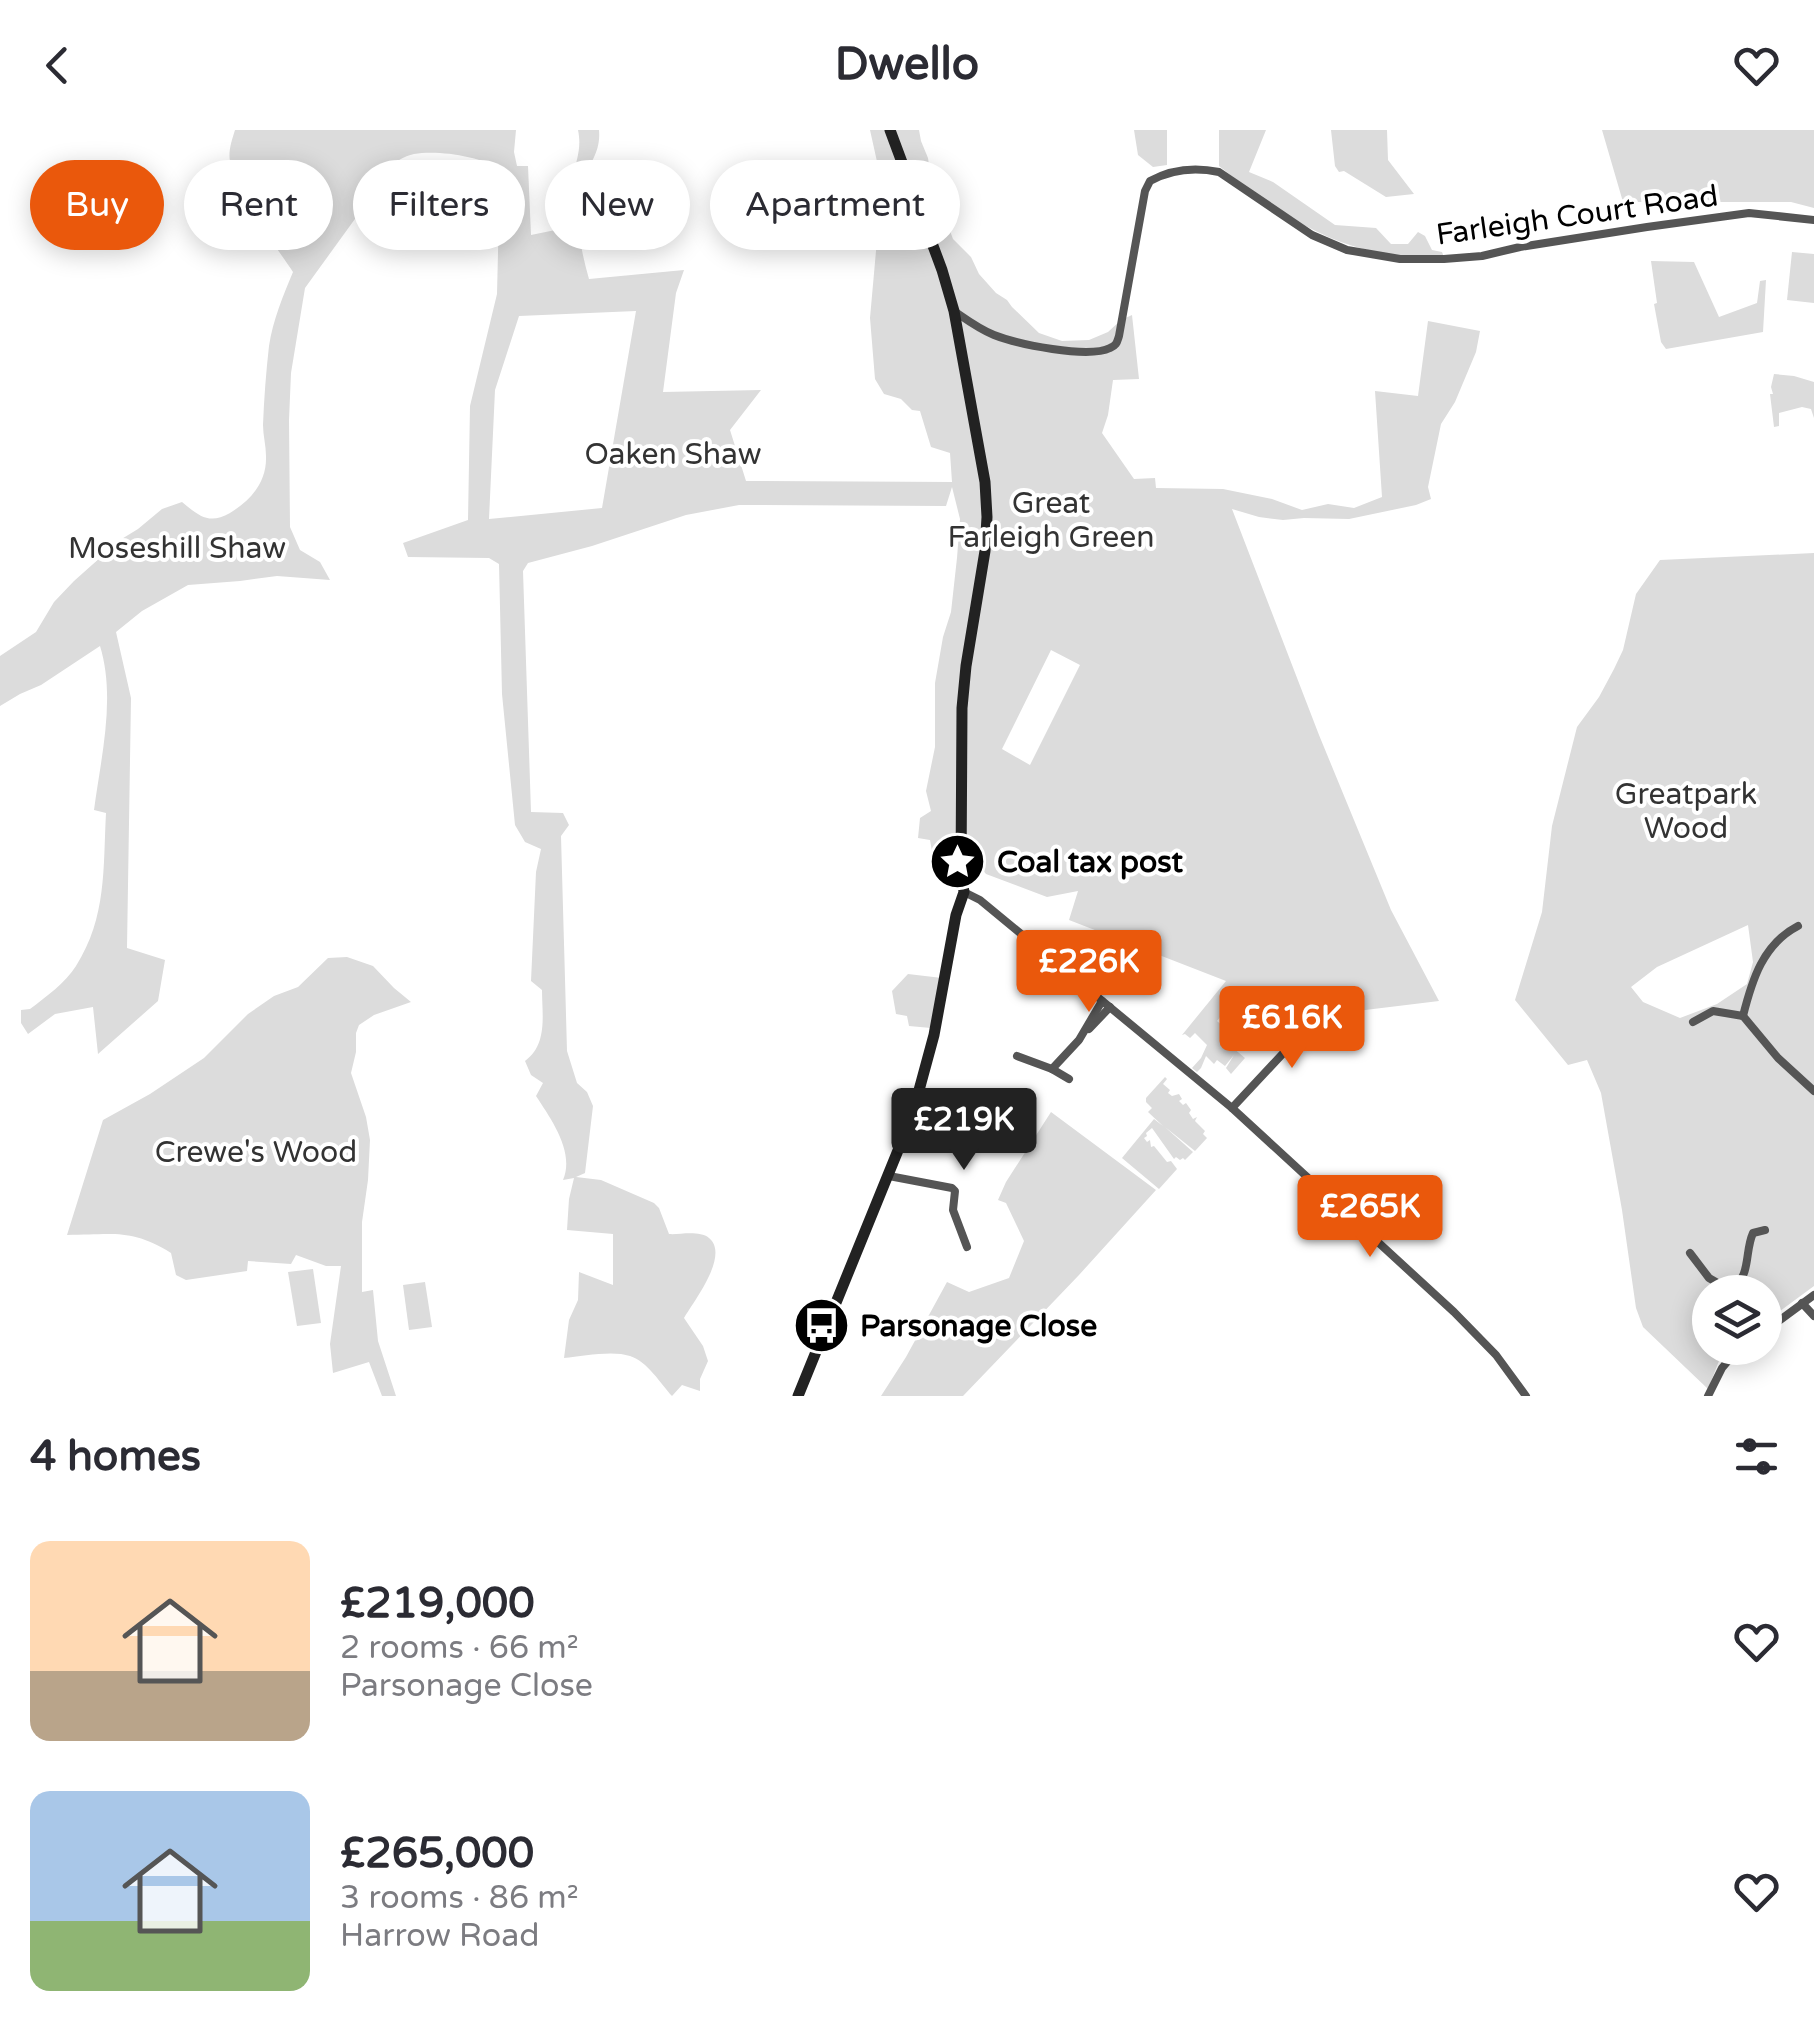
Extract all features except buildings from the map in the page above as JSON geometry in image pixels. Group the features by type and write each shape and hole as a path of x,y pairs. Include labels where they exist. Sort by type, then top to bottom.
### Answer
{"street":[{"path":"798,1396 912,1116 926,1070 956,915 964,892 962,708 985,551 985,482 954,311 890,130"},
{"name":"Farleigh Court Road","path":"954,311 1010,341 1060,350 1109,349 1119,336 1145,191 1150,180 1182,170 1202,168 1219,172 1312,235 1347,250 1400,259 1482,256 1647,226 1749,213 1814,220"},
{"path":"959,338 972,324"},
{"path":"964,892 985,904 1232,1108 1454,1312 1496,1355 1526,1396"},
{"path":"1744,1016 1763,958 1785,932 1798,926"},
{"path":"1052,1069 1106,1004"},
{"path":"1232,1108 1322,1010"},
{"path":"1693,1022 1714,1011 1744,1016 1778,1058 1814,1091"},
{"path":"1017,1056 1069,1079"},
{"path":"889,1176 952,1188 953,1210 967,1247"},
{"path":"1746,1222 1753,1233"},
{"path":"1753,1233 1765,1230"},
{"path":"1745,1275 1753,1233"},
{"path":"1690,1252 1707,1275"},
{"path":"1782,1318 1814,1295"},
{"path":"1802,1302 1814,1316"},
{"path":"1708,1396 1725,1365"}],"green space":[{"path":"235,130 516,130 516,160 424,153 400,160 353,160 353,222 333,249 333,160 231,160"},
{"path":"578,130 599,130 592,160 577,160"},
{"path":"870,130 919,130 928,158 877,160"},
{"path":"1134,130 1167,130 1167,165 1153,167 1138,155"},
{"path":"1219,130 1266,130 1249,172 1273,182 1335,225 1376,228 1391,244 1408,244 1418,232 1425,236 1432,250 1442,252 1444,257 1376,252 1307,227 1219,166"},
{"path":"1331,130 1387,130 1388,160 1414,194 1386,197 1344,171 1339,172"},
{"path":"1602,130 1814,130 1814,208 1791,202 1623,202"},
{"path":"528,166 531,235 545,232 545,250 583,250 589,279 684,270 676,293 663,392 761,390 730,430 746,481 952,482 950,453 931,447 920,411 884,394 875,379 870,318 876,250 960,250 960,246 996,293 1039,333 1062,341 1089,340 1132,315 1139,379 1113,380 1102,433 1134,479 1155,478 1156,488 1223,489 1302,510 1328,504 1354,508 1382,497 1375,391 1418,396 1428,321 1480,331 1476,352 1441,424 1428,487 1431,499 1349,519 1283,520 1232,509 1391,910 1439,1001 1316,1016 1243,988 1217,1021 1226,1029 1220,1037 1245,1058 1231,1074 1226,1068 1234,1055 1225,1066 1217,1060 1214,1064 1206,1056 1197,1072 1192,1068 1207,1045 1195,1033 1190,1038 1182,1035 1226,981 1069,920 1078,891 1047,897 986,874 982,869 956,869 934,863 930,840 918,838 920,818 931,811 926,791 935,747 935,683 951,612 957,558 960,519 952,487 946,506 739,505 686,515 528,563 523,571 531,812 563,813 569,825 561,836 567,1051 577,1083 587,1092 593,1106 585,1173 576,1177 601,1180 654,1203 669,1234 705,1236 714,1246 715,1255 708,1278 684,1318 708,1361 700,1379 700,1391 682,1385 672,1396 642,1363 623,1354 564,1358 569,1320 578,1300 579,1272 613,1285 613,1234 567,1230 574,1178 563,1180 564,1147 536,1096 543,1083 531,1075 525,1061 537,1046 542,1029 542,990 531,981 536,872 541,849 525,842 515,825 502,694 499,564 489,558 408,557 403,543 468,520 470,406 497,294 498,250 525,250","holes":["636,311 602,508 489,519 495,390 519,316","1051,650 1080,665 1030,765 1002,749"]},
{"name":"Moseshill Shaw","path":"278,250 332,250 305,288 291,373 289,420 290,527 300,550 320,562 330,580 277,576 188,585 142,611 116,632 131,698 127,948 165,960 158,1001 98,1054 93,1007 55,1014 28,1034 21,1023 21,1010 30,1009 72,972 86,948 98,911 106,813 94,810 106,728 107,686 100,646 41,685 0,706 0,656 36,632 54,602 74,581 162,509 182,502 204,517 223,517 256,489 266,465 263,425 269,346 293,272"},
{"path":"1792,252 1814,254 1814,303 1787,300"},
{"path":"1651,261 1694,262 1719,317 1757,303 1760,281 1766,280 1763,332 1666,349 1661,342 1654,304 1657,303"},
{"path":"1774,374 1814,382 1814,418 1811,409 1802,407 1779,413 1779,426 1774,427 1770,394"},
{"name":"Greatpark Wood","path":"1814,553 1814,1286 1782,1310 1782,1275 1692,1275 1692,1365 1717,1365 1708,1389 1643,1327 1636,1308 1601,1093 1587,1060 1568,1065 1515,1000 1542,912 1552,826 1577,727 1599,697 1623,650 1636,594 1660,560","holes":["1748,925 1753,962 1747,984 1717,1004 1680,1018 1643,1002 1631,987 1657,967"]},
{"name":"Crewe's Wood","path":"347,957 373,966 411,1002 374,1015 359,1025 351,1073 370,1140 362,1222 362,1292 373,1290 378,1341 396,1396 382,1396 369,1362 333,1373 330,1344 341,1266 326,1266 296,1255 291,1264 248,1261 247,1271 186,1280 176,1275 171,1253 144,1240 121,1235 67,1235 103,1120 204,1058 248,1014 274,996 298,987 328,958"},
{"path":"908,974 942,978 931,1028 909,1026 907,1016 896,1014 892,991"},
{"path":"1165,1077 1163,1084 1170,1090 1168,1093 1179,1094 1179,1101 1186,1103 1193,1119 1197,1117 1195,1121 1207,1138 1195,1151 1165,1127 1193,1152 1180,1160 1174,1159 1152,1128 1146,1133 1144,1138 1150,1140 1151,1147 1177,1169 1159,1189 1122,1158 1154,1119 1163,1126 1148,1112 1152,1108 1146,1098"},
{"path":"1051,1112 1156,1190 963,1396 881,1396 947,1282 969,1292 1009,1278 1024,1241 1006,1203 998,1200"},
{"path":"313,1269 321,1323 297,1326 288,1272"},
{"path":"425,1282 432,1327 409,1330 403,1285"}],"place":[{"name":"Coal tax post","path":"958,862"},
{"name":"Parsonage Close","path":"821,1326"}],"park label":[{"name":"Oaken Shaw","path":"673,454"},
{"name":"Great Farleigh Green","path":"1051,520"}]}
